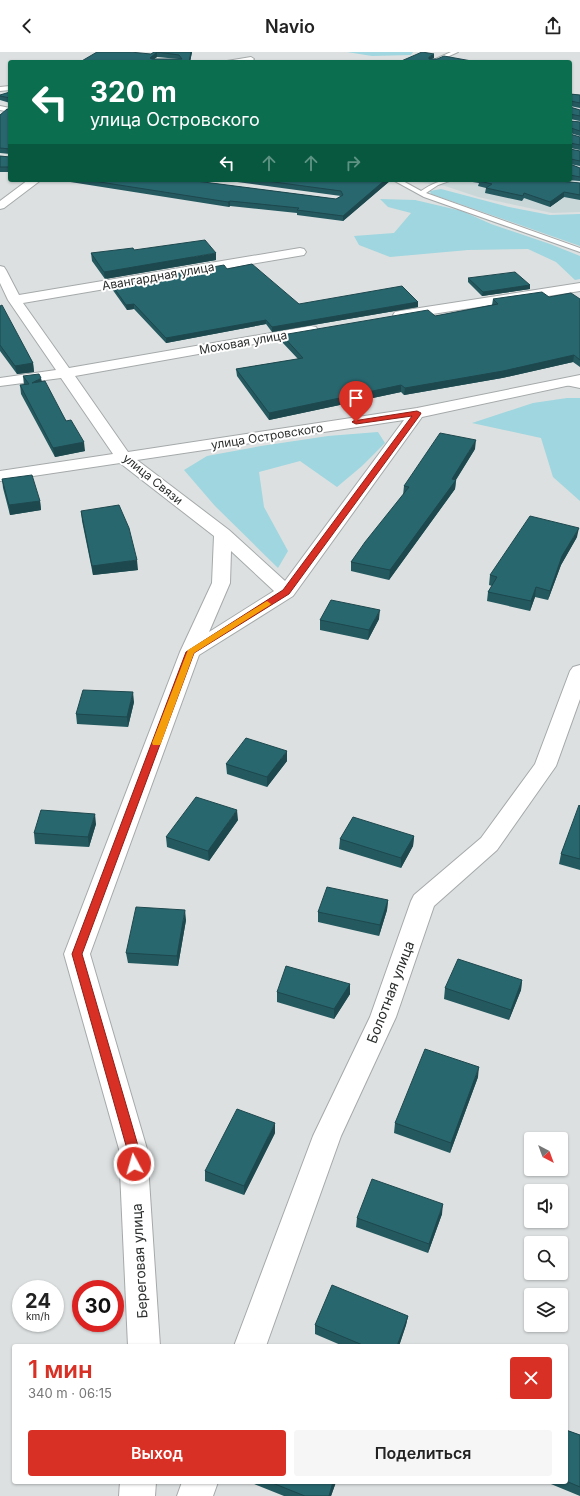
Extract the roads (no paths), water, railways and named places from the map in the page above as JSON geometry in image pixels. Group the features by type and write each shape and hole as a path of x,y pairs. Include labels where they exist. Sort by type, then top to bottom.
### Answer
{"street":[{"path":"0,206 32,182"},
{"name":"Авангардная улица","path":"15,300 300,252"},
{"name":"улица Связи","path":"0,270 15,300 124,458 223,534 286,592"},
{"path":"385,318 580,286"},
{"name":"Моховая улица","path":"0,382 65,373 322,328"},
{"name":"улица Островского","path":"0,476 417,413 580,379"},
{"path":"190,652 286,592 417,413"},
{"path":"190,652 221,583 223,534"},
{"name":"Береговая улица","path":"144,1344 133,1149 77,954 190,652"},
{"name":"Болотная улица","path":"251,1344 327,1136 383,1017 424,901 489,844 545,766 580,671"},
{"path":"136,1496 138,1484"},
{"path":"195,1496 199,1484"}],"lane":[{"path":"437,60 455,52"},
{"path":"242,60 251,59"},
{"path":"400,182 421,194 580,250"},
{"path":"421,194 436,184 442,182"},
{"path":"564,382 580,385"}]}
